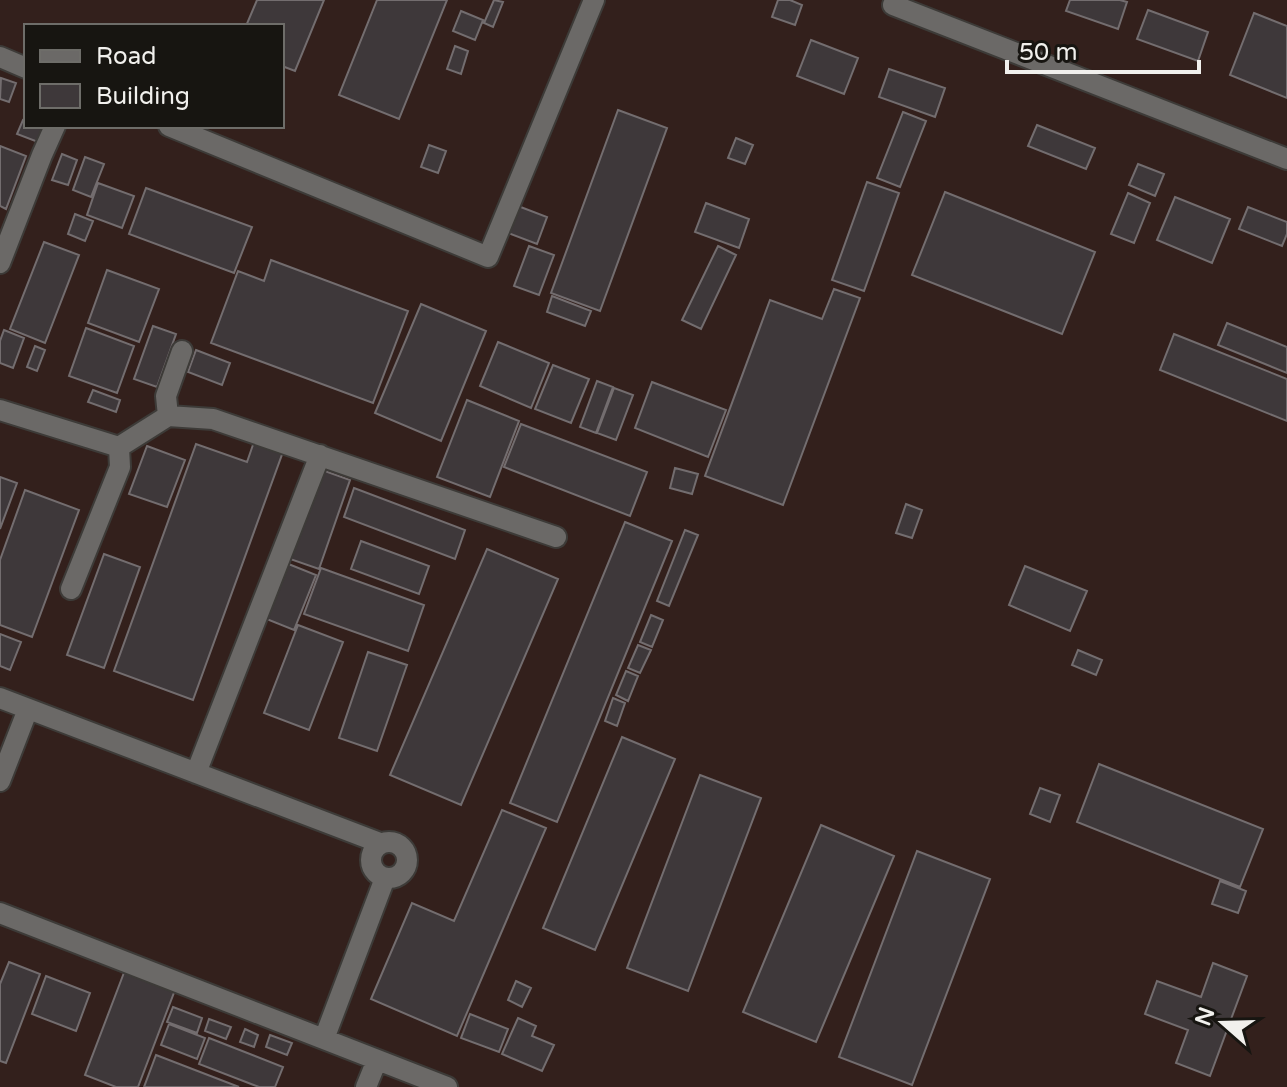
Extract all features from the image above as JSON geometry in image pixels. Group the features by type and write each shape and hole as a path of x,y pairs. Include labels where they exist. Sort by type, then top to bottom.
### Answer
{"lane":[{"path":"174,128 488,257 594,0"},
{"path":"893,5 1287,159"},
{"path":"0,57 24,67"},
{"path":"0,263 54,128"},
{"path":"168,416 166,396 182,351"},
{"path":"0,410 119,447 168,416 213,419 556,537"},
{"path":"71,589 120,467 119,447"},
{"path":"196,773 320,455"},
{"path":"0,698 380,843 394,842 406,850 408,864 399,876 385,878 324,1039"},
{"path":"0,781 28,709"},
{"path":"0,913 447,1087"},
{"path":"366,1087 377,1060"}],"shaded area":[{"path":"0,0 1287,0 1287,1087 0,1087"}],"building":[{"path":"257,0 324,0 295,71 284,67 284,24 247,24"},
{"path":"377,0 447,0 399,119 339,95"},
{"path":"494,0 503,2 493,27 484,23"},
{"path":"778,0 790,0 802,5 795,25 772,17"},
{"path":"1070,0 1127,2 1118,29 1066,11"},
{"path":"1148,10 1208,32 1198,61 1137,39"},
{"path":"461,11 483,20 475,40 453,31"},
{"path":"1254,13 1287,26 1287,98 1230,75"},
{"path":"811,40 858,58 844,94 797,76"},
{"path":"455,46 468,51 461,74 447,69"},
{"path":"889,69 945,88 935,117 879,97"},
{"path":"1,78 16,83 9,102 0,99"},
{"path":"618,110 667,128 600,311 551,293"},
{"path":"903,112 926,121 900,187 877,178"},
{"path":"23,120 24,128 44,128 38,142 17,134"},
{"path":"1037,125 1095,148 1086,169 1028,146"},
{"path":"736,138 753,145 745,164 728,158"},
{"path":"429,145 446,151 438,173 421,167"},
{"path":"0,146 26,156 6,209 0,206"},
{"path":"62,154 77,160 68,185 52,180"},
{"path":"85,157 104,164 91,197 73,190"},
{"path":"1138,164 1164,174 1155,196 1129,185"},
{"path":"867,182 899,193 864,291 832,280"},
{"path":"98,183 134,196 122,228 87,215"},
{"path":"146,188 252,227 234,273 129,234"},
{"path":"945,192 1095,252 1062,334 912,275"},
{"path":"1128,193 1150,203 1134,243 1111,234"},
{"path":"1175,197 1230,219 1212,263 1157,240"},
{"path":"706,203 749,219 739,248 695,232"},
{"path":"518,206 547,217 537,244 508,233"},
{"path":"1248,207 1287,222 1287,234 1282,246 1239,229"},
{"path":"75,214 93,221 85,241 68,234"},
{"path":"44,242 79,255 45,343 10,329"},
{"path":"529,246 554,255 539,295 514,286"},
{"path":"718,246 736,255 701,329 682,320"},
{"path":"271,260 408,311 373,403 211,343 238,271 264,281"},
{"path":"107,270 159,289 139,342 88,323"},
{"path":"834,289 860,298 783,505 705,476 770,300 822,319"},
{"path":"552,296 591,311 585,326 547,312"},
{"path":"421,304 486,331 441,441 375,413"},
{"path":"1227,323 1287,347 1287,373 1218,345"},
{"path":"153,326 176,334 157,387 134,379"},
{"path":"86,328 134,346 117,393 69,376"},
{"path":"4,330 24,338 13,368 0,363 0,341"},
{"path":"1174,334 1287,379 1287,421 1160,370"},
{"path":"498,342 549,363 531,408 480,386"},
{"path":"35,346 45,350 37,371 27,367"},
{"path":"196,350 230,363 222,385 188,372"},
{"path":"553,365 589,379 571,423 535,409"},
{"path":"597,381 613,387 596,433 580,427"},
{"path":"652,382 726,410 708,457 635,428"},
{"path":"614,388 633,395 616,440 597,433"},
{"path":"93,390 120,400 116,412 88,402"},
{"path":"467,400 519,421 490,497 437,477"},
{"path":"521,424 647,472 630,516 504,467"},
{"path":"255,439 284,449 193,700 114,671 196,444 247,462"},
{"path":"147,446 185,460 167,507 129,494"},
{"path":"675,468 698,474 692,494 670,488"},
{"path":"322,470 350,480 319,569 290,559"},
{"path":"0,477 17,483 0,529"},
{"path":"354,488 465,530 455,559 344,517"},
{"path":"25,490 79,510 32,637 0,625 0,560"},
{"path":"906,504 922,510 912,538 896,533"},
{"path":"625,522 672,541 557,822 510,803"},
{"path":"685,530 698,535 669,606 657,601"},
{"path":"361,541 429,566 419,594 351,569"},
{"path":"487,549 558,579 461,805 390,775"},
{"path":"104,554 140,567 104,668 67,655"},
{"path":"286,563 316,575 294,630 264,618"},
{"path":"1025,566 1087,591 1070,631 1009,605"},
{"path":"321,568 424,605 408,651 304,614"},
{"path":"651,615 663,620 652,647 640,642"},
{"path":"298,625 343,642 309,730 264,713"},
{"path":"0,634 21,642 10,670 0,666"},
{"path":"638,645 651,650 640,673 628,668"},
{"path":"1078,650 1102,660 1096,675 1072,665"},
{"path":"368,652 407,665 377,751 339,738"},
{"path":"626,671 638,676 628,701 616,695"},
{"path":"613,698 625,703 617,726 605,721"},
{"path":"622,737 675,759 595,950 543,928"},
{"path":"1099,764 1263,829 1240,887 1077,822"},
{"path":"700,775 761,798 688,991 627,968"},
{"path":"1040,788 1060,795 1050,822 1030,814"},
{"path":"502,810 546,828 457,1036 371,999 412,903 454,921"},
{"path":"821,825 894,856 816,1042 743,1012"},
{"path":"917,851 990,879 912,1085 839,1057"},
{"path":"1220,881 1246,891 1238,913 1212,904"},
{"path":"9,962 40,974 6,1063 0,1061 0,984"},
{"path":"1213,963 1247,976 1210,1076 1176,1063 1188,1030 1145,1014 1157,981 1201,997"},
{"path":"125,970 175,990 138,1087 116,1087 85,1075"},
{"path":"46,976 90,993 76,1031 32,1014"},
{"path":"516,981 531,988 522,1007 508,1000"},
{"path":"173,1007 202,1018 197,1033 167,1022"},
{"path":"470,1014 508,1029 499,1052 461,1038"},
{"path":"518,1018 536,1026 532,1036 554,1045 542,1071 502,1054"},
{"path":"209,1019 231,1027 226,1039 205,1031"},
{"path":"169,1024 205,1038 197,1059 161,1045"},
{"path":"245,1029 258,1035 254,1047 240,1042"},
{"path":"270,1035 292,1043 287,1055 266,1047"},
{"path":"209,1038 283,1067 275,1087 259,1087 199,1064"},
{"path":"156,1055 239,1087 144,1087"}]}
